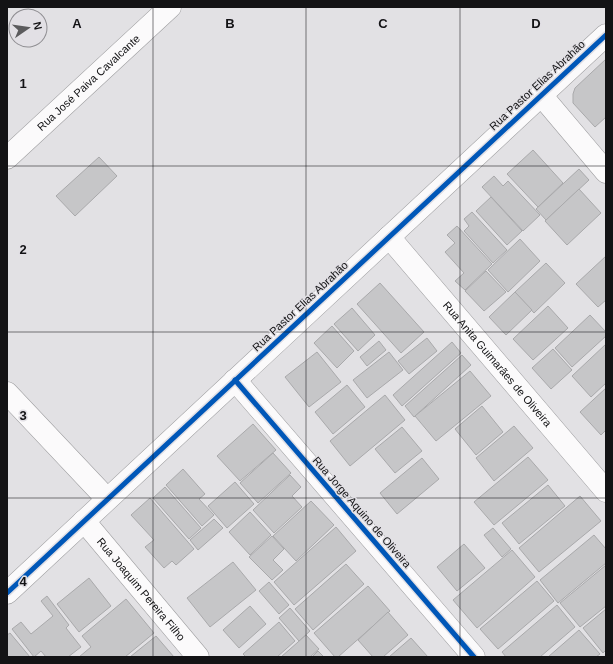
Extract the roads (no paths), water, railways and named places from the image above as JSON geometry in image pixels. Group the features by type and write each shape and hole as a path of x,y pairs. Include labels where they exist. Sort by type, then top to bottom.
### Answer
{"street":[{"name":"Rua José Paiva Cavalcante","path":"7,158 170,7"},
{"name":"Rua Pastor Elias Abrahão","path":"7,592 606,35"},
{"path":"541,95 606,172"},
{"name":"Rua Anita Guimarães de Oliveira","path":"388,237 606,491"},
{"name":"Rua Jorge Aquino de Oliveira","path":"235,380 474,657"},
{"path":"7,393 107,499"},
{"name":"Rua Joaquim Pereira Filho","path":"84,521 198,657"}]}
